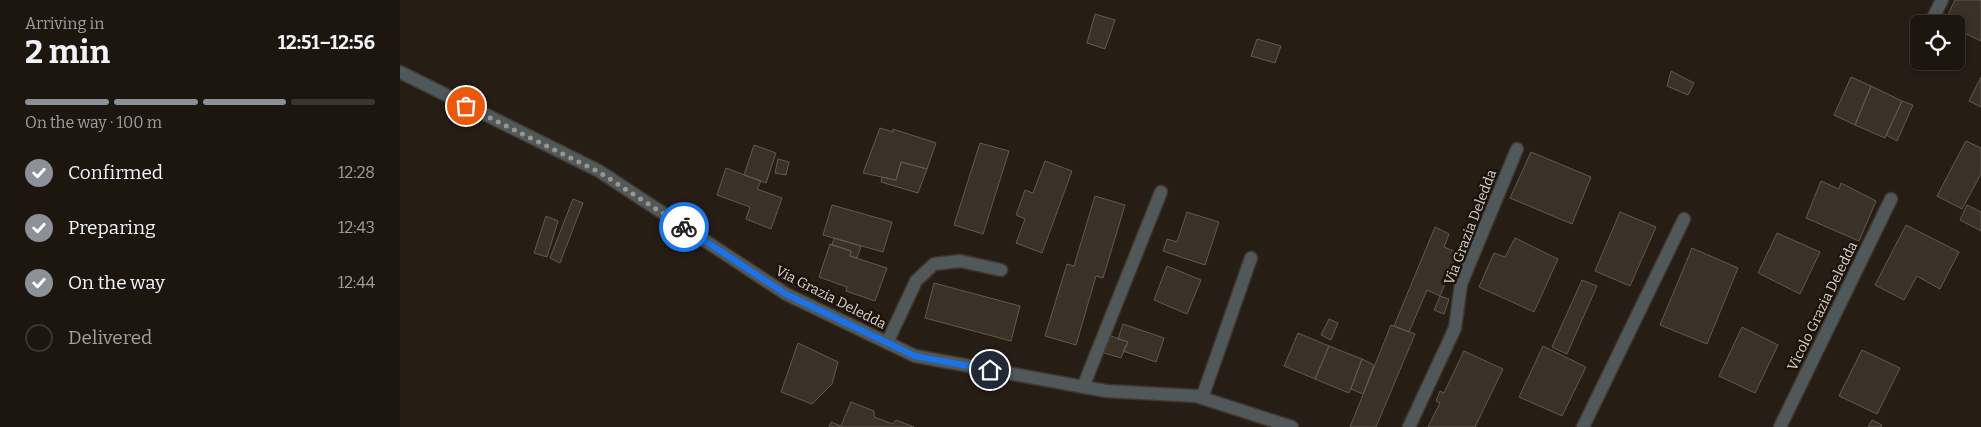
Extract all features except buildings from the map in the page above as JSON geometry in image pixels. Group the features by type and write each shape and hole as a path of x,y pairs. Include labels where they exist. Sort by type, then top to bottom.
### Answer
{"street":[{"path":"1934,15 1942,0"},
{"name":"Via Grazia Deledda","path":"400,72 599,172 786,294 915,356 1106,391 1196,396 1292,427"},
{"name":"Via Grazia Deledda","path":"1409,427 1455,328 1461,284 1517,149"},
{"path":"1083,387 1161,192"},
{"name":"Vicolo Grazia Deledda","path":"1780,427 1891,199"},
{"path":"1583,427 1684,219"},
{"path":"1202,398 1251,258"},
{"path":"887,343 916,281 934,264 960,261 1001,270"}],"way so far":[{"path":"466,106 599,172 684,227"}],"route":[{"path":"684,227 786,294 915,356 990,370"}]}
